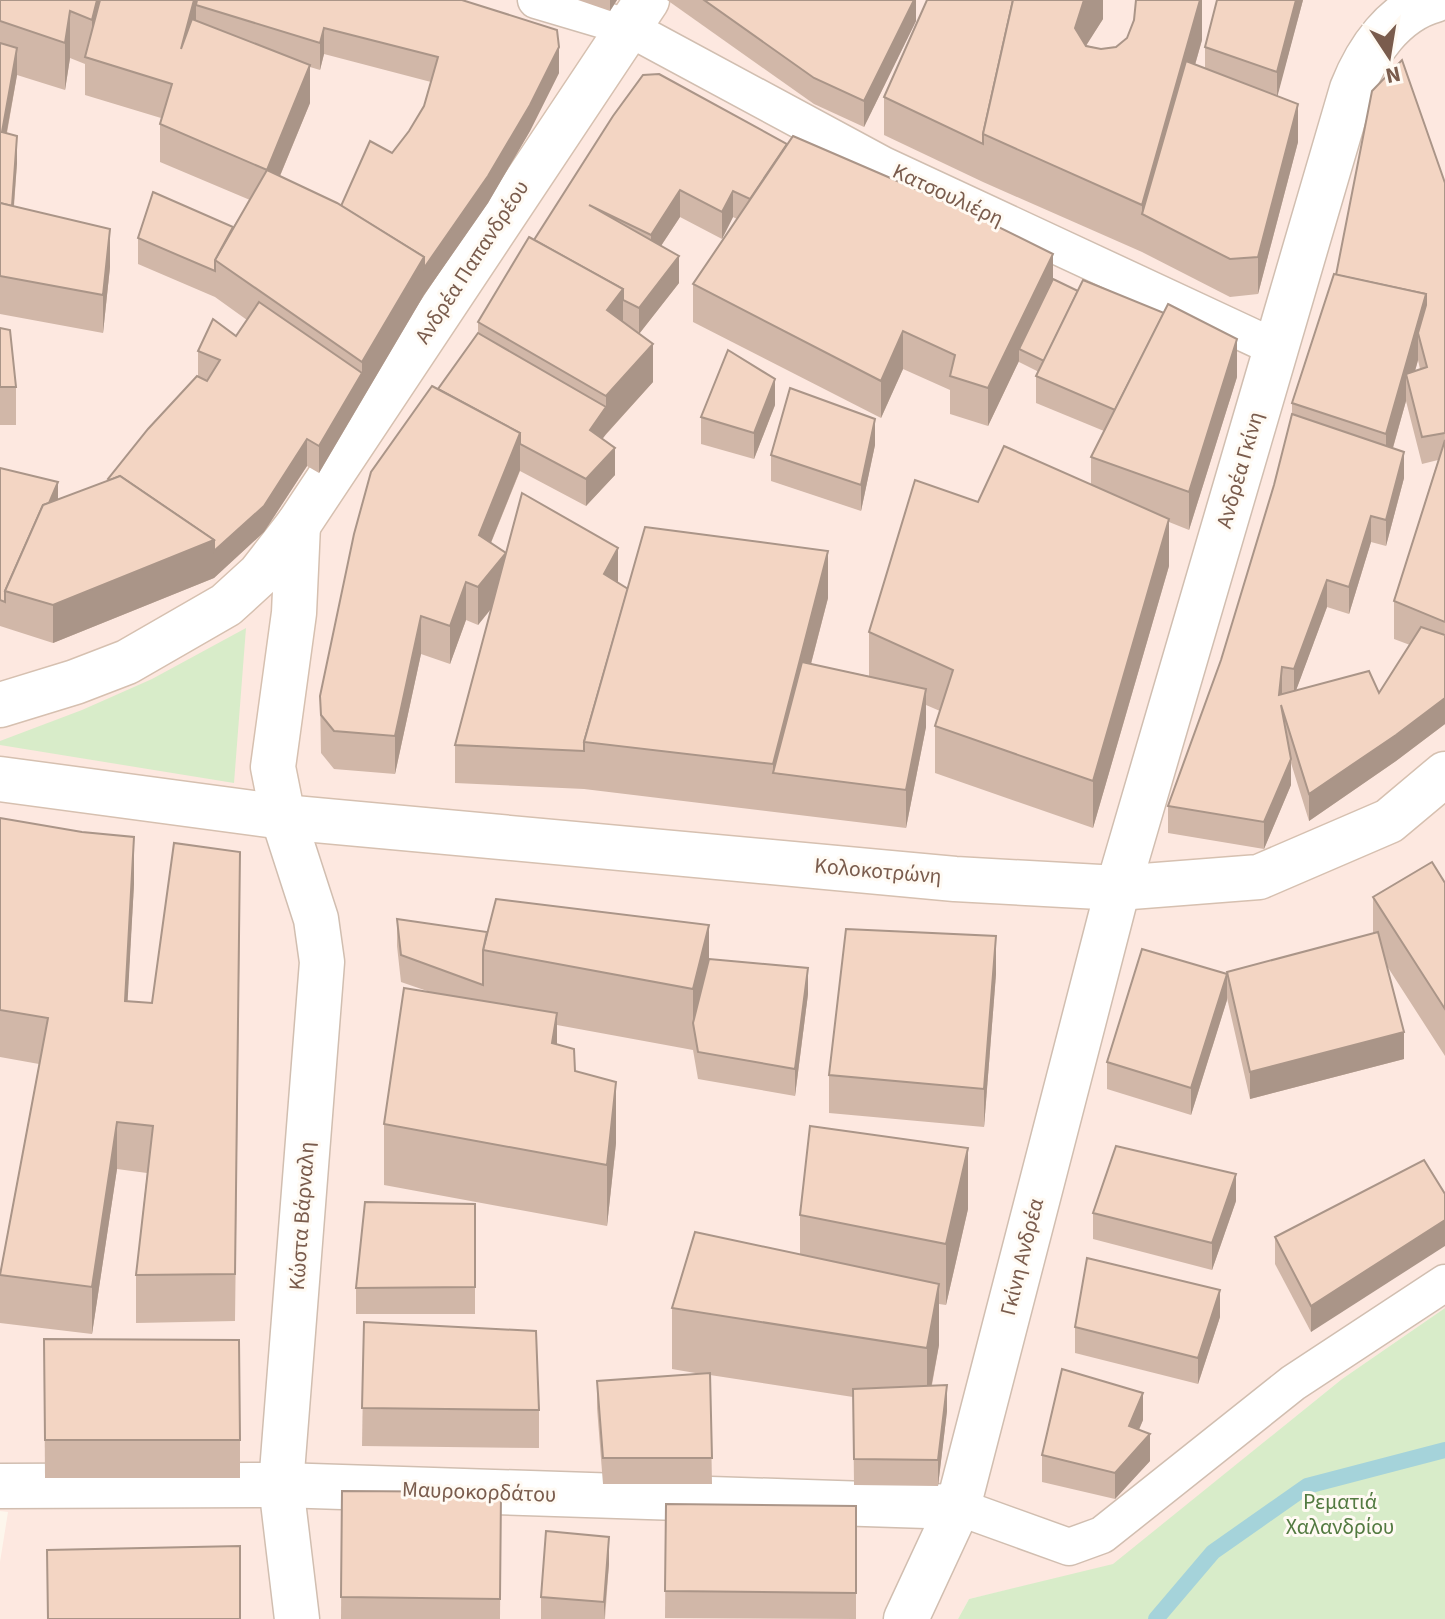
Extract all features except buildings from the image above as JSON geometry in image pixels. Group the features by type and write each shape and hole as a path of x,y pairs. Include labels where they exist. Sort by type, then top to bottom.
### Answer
{"street":[{"name":"Κατσουλιέρη","path":"536,0 637,14 883,165 1049,226 1276,348"},
{"name":"Ανδρέα Γκίνη","path":"1118,888 1352,89 1369,55 1392,25 1411,10 1435,0"},
{"name":"Ανδρέα Παπανδρέου","path":"0,705 127,662 226,605 260,574 298,525 637,14"},
{"name":"Κώστα Βάρναλη","path":"297,1619 281,1485 322,962 316,919 283,817 273,767 294,613 298,525"},
{"name":"Κολοκοτρώνη","path":"0,779 283,817 955,879 1118,888 1259,877 1389,821 1445,774"},
{"name":"Γκίνη Ανδρέα","path":"906,1619 958,1507 1118,888"},
{"path":"958,1507 1069,1547 1102,1535 1293,1383 1445,1283"},
{"name":"Μαυροκορδάτου","path":"0,1486 281,1485 958,1507"}],"shaded area":[{"path":"0,0 1445,0 1445,1308 1342,1379 1113,1565 969,1599 958,1619 0,1619 0,1562 8,1512 0,1511"}],"green space":[{"path":"246,628 234,783 0,745 0,741 152,679"},
{"name":"Ρεματιά Χαλανδρίου","path":"1445,1308 1445,1619 958,1619 969,1599 1113,1564 1342,1379"}],"waterway":[{"path":"1156,1619 1213,1552 1307,1486 1445,1450"}]}
